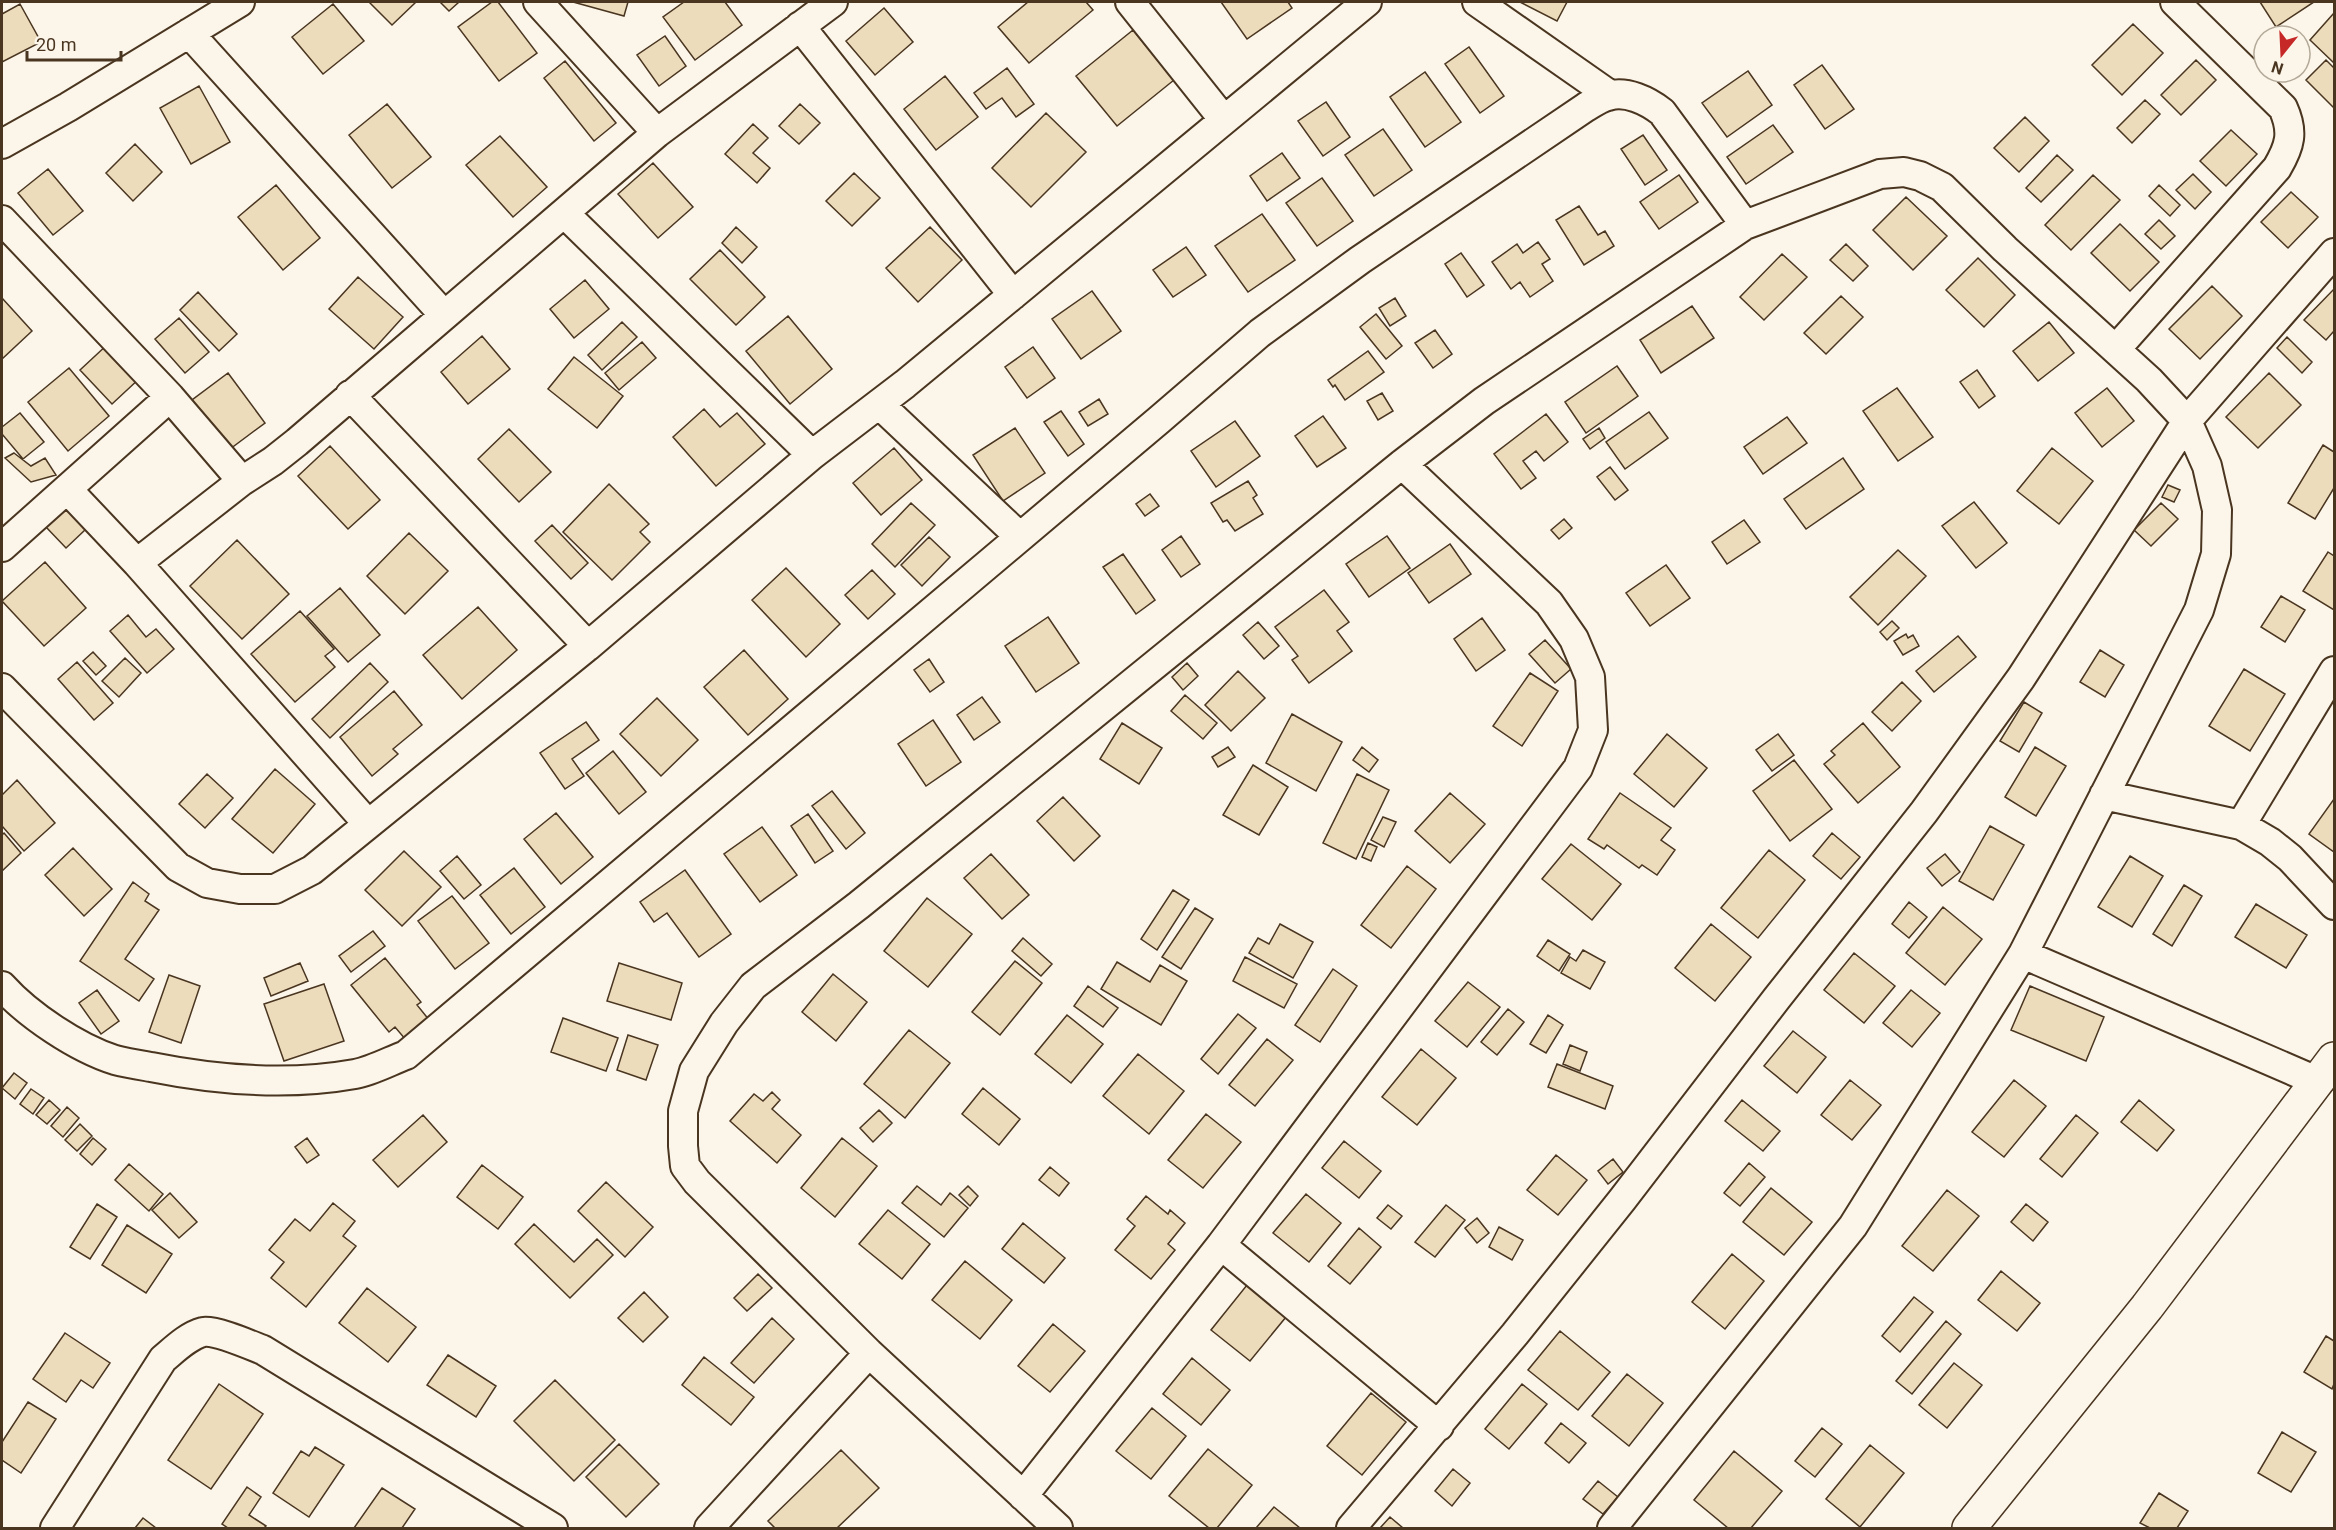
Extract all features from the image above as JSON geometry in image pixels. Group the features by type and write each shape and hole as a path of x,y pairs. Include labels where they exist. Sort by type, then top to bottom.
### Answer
{"street":[{"path":"2,144 68,107 240,2"},
{"path":"538,2 657,133"},
{"path":"137,563 242,481 281,454 657,133 833,2"},
{"path":"1130,2 1224,120"},
{"path":"2,688 178,867 207,883 240,889 275,890 312,870 588,646 812,455 879,404 1013,295 1367,2"},
{"path":"1477,2 1610,95"},
{"path":"2116,349 2271,176 2286,152 2289,139 2290,124 2283,108 2175,2"},
{"path":"800,27 1013,295"},
{"path":"189,33 444,315"},
{"path":"2,986 57,1032 114,1060 173,1071 247,1080 306,1079 357,1074 406,1055 1260,333 1359,260 1586,106 1610,95 1628,96 1647,101 1662,112 1745,225"},
{"path":"1058,1528 869,1353 697,1182 685,1166 682,1111 694,1071 724,1023 753,986 877,890 1402,464 1484,401 1745,225 1880,174 1904,172 1920,176 1942,187 2005,249 2150,380 2187,421 2207,466 2217,510 2216,554 2199,610 2023,954 1853,1226 1612,1528"},
{"path":"564,213 812,455"},
{"path":"2,220 170,397 242,481"},
{"path":"1351,1528 1439,1426 1622,1200 1924,812 2021,678 2187,421 2334,253"},
{"path":"350,395 588,646"},
{"path":"2,547 170,397"},
{"path":"879,404 1020,537"},
{"path":"1023,1496 1221,1245 1578,768 1593,730 1590,677 1574,639 1549,603 1402,464"},
{"path":"67,489 137,563 368,824"},
{"path":"2241,825 2334,671"},
{"path":"2104,795 2241,825 2270,842 2290,858 2334,904"},
{"path":"1969,1528 2147,1307 2327,1071 2023,954"},
{"path":"1221,1245 1439,1426"},
{"path":"55,1528 163,1359 182,1343 204,1332 235,1339 263,1350 553,1528"},
{"path":"709,1528 869,1353"}],"building":[{"path":"369,2 416,2 392,25"},
{"path":"440,2 459,2 449,11"},
{"path":"492,2 498,2 537,53 499,81 458,27"},
{"path":"573,2 628,2 624,16"},
{"path":"684,2 725,2 742,25 695,60 663,17"},
{"path":"1028,2 1086,2 1093,10 1029,63 998,27"},
{"path":"1221,2 1288,2 1292,8 1247,39"},
{"path":"1520,2 1567,2 1557,21"},
{"path":"2260,2 2314,2 2281,24 2274,24"},
{"path":"20,4 41,42 2,62 2,14"},
{"path":"333,4 364,41 323,74 292,37"},
{"path":"884,8 913,42 875,75 846,41"},
{"path":"2334,13 2334,63 2312,42 2312,38"},
{"path":"2133,24 2163,53 2122,95 2092,65"},
{"path":"1133,30 1174,80 1117,126 1076,76"},
{"path":"665,36 686,66 659,86 637,55"},
{"path":"1469,47 1504,96 1480,113 1445,64"},
{"path":"2196,60 2216,80 2181,115 2161,95"},
{"path":"2326,60 2334,68 2334,108 2310,84 2312,84 2312,74"},
{"path":"565,61 616,123 594,141 544,78"},
{"path":"1822,65 1854,109 1825,129 1794,85"},
{"path":"1007,68 1034,104 1016,117 1002,98 986,109 974,93"},
{"path":"1748,71 1772,105 1727,137 1702,103"},
{"path":"1425,72 1461,122 1425,147 1390,97"},
{"path":"945,76 978,117 936,150 904,109"},
{"path":"199,86 230,142 191,164 160,108"},
{"path":"2145,100 2160,114 2132,143 2117,128"},
{"path":"1326,102 1350,137 1323,156 1298,121"},
{"path":"387,104 431,157 392,188 349,135"},
{"path":"800,104 820,123 799,144 779,126"},
{"path":"1046,113 1086,152 1031,207 992,168"},
{"path":"2025,117 2049,141 2019,172 1994,148"},
{"path":"753,124 768,138 753,153 770,168 757,183 725,154"},
{"path":"1773,125 1793,152 1746,184 1727,157"},
{"path":"1383,129 1412,170 1374,196 1345,155"},
{"path":"2231,130 2257,154 2226,186 2200,161"},
{"path":"1643,135 1667,170 1645,185 1621,149"},
{"path":"500,136 547,187 513,217 466,165"},
{"path":"135,144 162,172 133,201 106,173"},
{"path":"1282,153 1300,178 1267,201 1250,176"},
{"path":"2057,155 2073,170 2041,202 2026,188"},
{"path":"653,163 693,207 658,238 618,194"},
{"path":"48,169 83,211 53,235 18,193"},
{"path":"854,173 880,198 852,226 826,201"},
{"path":"2193,174 2211,192 2195,209 2176,190"},
{"path":"1679,175 1698,202 1659,229 1640,202"},
{"path":"2093,175 2120,200 2071,250 2045,225"},
{"path":"1322,178 1353,221 1317,246 1286,203"},
{"path":"276,185 320,238 283,270 238,217"},
{"path":"2159,185 2180,205 2170,216 2149,196"},
{"path":"2291,192 2318,217 2288,248 2261,222"},
{"path":"1906,197 1947,236 1913,270 1873,230"},
{"path":"1579,206 1598,235 1605,231 1614,246 1584,265 1556,220"},
{"path":"1262,214 1295,260 1248,292 1215,246"},
{"path":"2159,220 2175,236 2161,249 2145,234"},
{"path":"2120,224 2159,262 2130,291 2091,253"},
{"path":"736,227 757,247 742,263 722,243"},
{"path":"930,227 962,260 918,302 886,268"},
{"path":"1538,242 1550,259 1542,264 1553,281 1530,297 1520,282 1511,289 1492,262 1517,244 1523,253"},
{"path":"1846,244 1868,266 1853,281 1830,260"},
{"path":"1186,247 1206,275 1173,297 1153,270"},
{"path":"720,250 765,297 736,325 690,279"},
{"path":"1461,253 1484,285 1467,297 1445,264"},
{"path":"1782,254 1807,277 1764,320 1740,297"},
{"path":"1978,258 2015,295 1984,327 1946,290"},
{"path":"358,277 403,317 374,349 329,309"},
{"path":"585,280 609,309 574,338 550,309"},
{"path":"2212,286 2242,316 2200,359 2169,329"},
{"path":"2334,289 2334,331 2326,340 2304,320"},
{"path":"1092,291 1121,331 1081,359 1052,319"},
{"path":"198,292 237,334 219,351 180,310"},
{"path":"1841,296 1863,317 1826,354 1804,333"},
{"path":"2,298 32,331 2,359"},
{"path":"1395,298 1406,316 1390,326 1379,308"},
{"path":"1692,306 1714,338 1661,373 1640,340"},
{"path":"1376,314 1402,346 1386,359 1360,327"},
{"path":"788,316 832,369 790,404 746,351"},
{"path":"179,318 209,352 185,373 155,339"},
{"path":"622,322 637,337 602,370 588,355"},
{"path":"2049,322 2074,353 2038,381 2013,351"},
{"path":"1435,330 1452,354 1433,368 1415,343"},
{"path":"482,336 510,369 468,404 441,372"},
{"path":"2287,337 2312,362 2302,373 2277,348"},
{"path":"642,342 656,358 619,390 605,373"},
{"path":"109,343 141,377 112,404 80,370"},
{"path":"1033,347 1055,378 1027,398 1005,367"},
{"path":"1368,351 1384,372 1345,400 1335,385 1333,387 1328,380"},
{"path":"574,357 623,396 597,428 548,389"},
{"path":"1617,366 1638,396 1586,433 1565,402"},
{"path":"69,368 109,416 68,451 28,402"},
{"path":"1977,370 1995,396 1979,408 1960,382"},
{"path":"228,373 265,423 230,449 192,400"},
{"path":"2269,373 2301,405 2258,448 2226,417"},
{"path":"1897,388 1933,437 1898,461 1863,411"},
{"path":"2107,388 2134,421 2102,447 2075,413"},
{"path":"1382,393 1393,411 1378,420 1367,401"},
{"path":"1099,399 1108,414 1088,426 1079,412"},
{"path":"704,409 720,427 737,413 765,444 716,486 673,437"},
{"path":"1061,411 1084,444 1068,456 1044,422"},
{"path":"1649,412 1668,438 1625,469 1606,442"},
{"path":"20,413 44,442 23,459 2,434 2,427"},
{"path":"1546,414 1568,442 1544,461 1536,451 1523,461 1536,478 1521,489 1494,454"},
{"path":"1323,416 1346,448 1317,467 1295,436"},
{"path":"1787,417 1807,443 1763,474 1744,447"},
{"path":"1235,421 1260,456 1216,487 1191,451"},
{"path":"1015,428 1045,473 1003,501 973,455"},
{"path":"1599,428 1605,438 1590,449 1583,439"},
{"path":"509,429 551,472 519,502 478,459"},
{"path":"2323,445 2334,452 2334,488 2315,519 2288,503"},
{"path":"330,446 380,500 348,529 298,476"},
{"path":"894,448 922,480 881,515 853,483"},
{"path":"2052,448 2093,481 2059,524 2017,491"},
{"path":"14,453 31,466 45,458 56,475 31,482 5,458"},
{"path":"1843,458 1864,489 1806,529 1784,499"},
{"path":"1610,467 1628,490 1615,500 1597,477"},
{"path":"1248,481 1257,495 1253,498 1263,514 1235,531 1227,520 1223,522 1211,503"},
{"path":"609,484 649,524 640,532 650,542 612,580 563,532"},
{"path":"2168,485 2180,490 2174,502 2162,497"},
{"path":"1150,494 1159,506 1145,516 1136,504"},
{"path":"1974,502 2007,543 1976,568 1942,526"},
{"path":"911,503 935,525 895,567 872,544"},
{"path":"2161,503 2178,519 2151,546 2134,530"},
{"path":"65,508 86,529 66,548 46,527"},
{"path":"1564,519 1572,528 1559,539 1551,530"},
{"path":"1744,520 1760,542 1727,564 1712,542"},
{"path":"552,525 588,563 571,579 535,541"},
{"path":"409,533 448,571 405,614 367,576"},
{"path":"1181,536 1200,564 1181,577 1162,550"},
{"path":"1387,536 1410,568 1369,597 1346,564"},
{"path":"929,537 950,557 922,586 901,565"},
{"path":"237,540 289,594 242,639 190,586"},
{"path":"1450,544 1471,574 1429,603 1408,573"},
{"path":"1898,550 1926,576 1878,625 1850,597"},
{"path":"2328,552 2334,556 2334,610 2303,591"},
{"path":"1123,554 1155,600 1136,614 1103,567"},
{"path":"45,562 86,608 44,646 2,601"},
{"path":"1666,565 1690,598 1650,626 1626,593"},
{"path":"786,568 840,624 806,657 752,600"},
{"path":"872,570 895,594 868,619 845,595"},
{"path":"340,588 380,635 348,662 307,616"},
{"path":"1324,590 1349,622 1337,631 1352,651 1309,683 1292,660 1298,656 1275,627"},
{"path":"2281,596 2305,610 2285,642 2261,627"},
{"path":"478,607 517,650 462,699 423,655"},
{"path":"300,611 334,649 325,656 335,667 295,702 251,654"},
{"path":"128,615 146,637 156,629 174,649 147,673 110,631"},
{"path":"1048,617 1079,663 1036,692 1005,646"},
{"path":"1482,618 1505,650 1476,671 1454,639"},
{"path":"1892,621 1899,628 1887,640 1880,632"},
{"path":"1258,622 1279,646 1264,659 1243,635"},
{"path":"1906,634 1908,638 1913,635 1919,646 1903,655 1894,641"},
{"path":"1958,636 1976,657 1934,692 1916,671"},
{"path":"1545,640 1571,669 1555,683 1529,654"},
{"path":"744,650 788,699 748,735 704,687"},
{"path":"2100,650 2124,665 2105,697 2080,682"},
{"path":"93,652 106,666 96,675 83,661"},
{"path":"125,658 141,673 119,697 102,681"},
{"path":"929,659 944,682 930,692 914,670"},
{"path":"77,662 113,703 94,720 58,679"},
{"path":"370,663 388,682 330,738 312,719"},
{"path":"1187,663 1198,676 1183,690 1172,677"},
{"path":"2244,669 2285,694 2250,751 2209,726"},
{"path":"1238,671 1265,698 1231,731 1205,705"},
{"path":"1530,673 1558,691 1522,746 1493,726"},
{"path":"1902,682 1921,701 1892,731 1872,712"},
{"path":"394,691 422,725 393,749 398,754 372,776 340,737"},
{"path":"1185,695 1217,723 1203,739 1171,711"},
{"path":"982,697 1000,722 974,740 957,715"},
{"path":"657,698 698,740 661,776 620,734"},
{"path":"2024,702 2042,713 2019,752 2000,741"},
{"path":"1292,714 1342,742 1316,791 1266,763"},
{"path":"933,720 961,762 926,786 898,744"},
{"path":"586,722 599,740 572,759 584,776 565,789 540,753"},
{"path":"1122,723 1162,748 1139,784 1100,759"},
{"path":"1863,723 1900,767 1858,803 1824,764 1835,755 1831,751"},
{"path":"1667,734 1707,768 1674,807 1634,774"},
{"path":"1778,734 1794,755 1772,771 1756,750"},
{"path":"1228,747 1235,757 1218,767 1212,757"},
{"path":"1362,747 1378,760 1369,772 1353,760"},
{"path":"2035,747 2066,766 2036,816 2005,797"},
{"path":"613,751 646,792 619,814 586,773"},
{"path":"1794,760 1832,809 1790,841 1753,791"},
{"path":"1253,765 1288,787 1259,835 1223,815"},
{"path":"275,769 315,804 273,853 232,819"},
{"path":"207,774 233,798 205,828 179,804"},
{"path":"1357,774 1389,790 1356,859 1323,843"},
{"path":"17,780 55,823 24,851 2,826 2,795"},
{"path":"832,791 865,833 846,849 812,806"},
{"path":"1450,793 1485,824 1450,863 1415,831"},
{"path":"1620,793 1671,828 1661,840 1675,850 1657,875 1642,865 1639,868 1607,845 1604,849 1588,839"},
{"path":"1063,797 1100,836 1074,861 1037,821"},
{"path":"2334,799 2334,852 2309,834"},
{"path":"556,813 593,857 561,884 524,839"},
{"path":"808,814 833,851 815,863 791,826"},
{"path":"1383,817 1396,822 1384,847 1371,840"},
{"path":"1990,826 2024,845 1993,900 1959,881"},
{"path":"762,827 797,875 760,902 724,854"},
{"path":"4,833 21,853 2,871 2,835"},
{"path":"1832,833 1860,857 1841,879 1813,856"},
{"path":"1368,843 1377,847 1371,861 1362,857"},
{"path":"1571,844 1621,884 1592,920 1542,879"},
{"path":"73,848 112,889 84,916 45,875"},
{"path":"1769,850 1805,880 1758,938 1721,908"},
{"path":"404,851 441,887 402,926 365,890"},
{"path":"991,854 1029,895 1002,919 964,878"},
{"path":"1945,854 1960,872 1942,886 1927,868"},
{"path":"457,856 481,885 464,899 440,871"},
{"path":"2130,856 2163,876 2132,927 2098,907"},
{"path":"1407,866 1436,889 1391,948 1361,925"},
{"path":"514,868 545,907 511,934 480,895"},
{"path":"685,870 731,934 699,957 667,913 654,922 640,902"},
{"path":"133,882 149,894 145,901 159,910 125,959 154,979 139,1001 80,961"},
{"path":"2184,885 2202,896 2172,946 2153,934"},
{"path":"1173,890 1189,900 1157,950 1141,939"},
{"path":"452,896 489,943 455,969 418,921"},
{"path":"927,898 972,934 928,987 884,951"},
{"path":"1909,902 1927,917 1909,938 1892,924"},
{"path":"2256,904 2307,935 2286,968 2235,937"},
{"path":"1943,907 1982,939 1945,985 1906,953"},
{"path":"1195,908 1213,919 1181,969 1162,957"},
{"path":"1280,924 1313,942 1293,978 1249,953 1258,938 1269,944"},
{"path":"1711,924 1751,957 1715,1001 1675,968"},
{"path":"373,931 385,946 351,972 339,956"},
{"path":"1023,938 1052,964 1041,976 1012,951"},
{"path":"1548,940 1570,954 1559,971 1537,956"},
{"path":"1583,950 1605,962 1590,989 1561,973 1570,957 1576,961"},
{"path":"1854,953 1895,986 1864,1023 1824,990"},
{"path":"1245,957 1297,984 1284,1008 1233,981"},
{"path":"385,958 421,1002 417,1005 430,1021 406,1040 395,1027 389,1032 351,985"},
{"path":"1015,961 1042,983 1000,1035 972,1012"},
{"path":"1117,962 1150,982 1160,965 1187,981 1161,1025 1101,989"},
{"path":"300,963 308,981 271,996 264,978"},
{"path":"619,963 682,983 671,1020 607,1001"},
{"path":"1333,969 1357,986 1320,1042 1295,1025"},
{"path":"833,974 867,1002 836,1041 802,1012"},
{"path":"169,975 200,986 181,1043 149,1032"},
{"path":"1468,982 1500,1007 1467,1047 1435,1021"},
{"path":"324,984 344,1041 284,1061 264,1004"},
{"path":"1088,986 1118,1008 1103,1027 1074,1006"},
{"path":"2030,986 2104,1017 2086,1061 2011,1030"},
{"path":"97,990 119,1021 101,1034 79,1003"},
{"path":"1911,990 1940,1013 1912,1047 1883,1023"},
{"path":"1508,1009 1524,1022 1497,1055 1481,1042"},
{"path":"1238,1014 1256,1028 1218,1074 1201,1059"},
{"path":"1067,1015 1103,1044 1071,1083 1035,1054"},
{"path":"1548,1015 1563,1025 1546,1053 1530,1044"},
{"path":"563,1018 618,1038 606,1071 551,1052"},
{"path":"909,1030 950,1063 905,1118 864,1084"},
{"path":"1793,1031 1826,1057 1797,1093 1764,1066"},
{"path":"628,1035 658,1045 646,1080 617,1070"},
{"path":"1267,1039 1293,1060 1255,1106 1229,1085"},
{"path":"1570,1045 1587,1052 1580,1071 1563,1064"},
{"path":"1421,1049 1456,1078 1417,1125 1382,1097"},
{"path":"1138,1054 1184,1091 1149,1134 1103,1096"},
{"path":"1557,1064 1613,1086 1605,1109 1548,1087"},
{"path":"14,1073 27,1083 15,1099 2,1088"},
{"path":"1850,1080 1881,1105 1852,1140 1821,1115"},
{"path":"2014,1080 2046,1106 2004,1157 1972,1132"},
{"path":"983,1088 1020,1119 999,1145 962,1114"},
{"path":"31,1089 44,1098 33,1114 20,1104"},
{"path":"772,1092 780,1100 772,1109 801,1135 777,1163 730,1121 754,1094 763,1101"},
{"path":"49,1100 60,1110 47,1124 36,1115"},
{"path":"1742,1100 1780,1131 1763,1151 1725,1121"},
{"path":"2139,1100 2174,1130 2157,1151 2121,1122"},
{"path":"67,1107 79,1118 63,1137 51,1126"},
{"path":"879,1110 892,1123 873,1142 860,1128"},
{"path":"1206,1114 1241,1142 1203,1188 1168,1160"},
{"path":"423,1115 447,1142 398,1187 373,1160"},
{"path":"2076,1115 2098,1133 2062,1177 2040,1159"},
{"path":"80,1124 92,1136 77,1151 65,1140"},
{"path":"93,1138 106,1149 92,1165 80,1154"},
{"path":"307,1138 319,1155 307,1163 295,1147"},
{"path":"842,1138 877,1166 835,1217 801,1188"},
{"path":"1344,1141 1381,1171 1359,1198 1322,1168"},
{"path":"1556,1155 1587,1180 1558,1215 1527,1190"},
{"path":"1613,1159 1623,1172 1608,1184 1598,1171"},
{"path":"1749,1163 1765,1177 1740,1206 1724,1193"},
{"path":"129,1164 163,1194 149,1211 115,1180"},
{"path":"482,1165 523,1197 498,1229 457,1197"},
{"path":"1050,1167 1069,1183 1059,1196 1039,1180"},
{"path":"606,1182 653,1227 625,1257 578,1211"},
{"path":"917,1186 941,1205 950,1193 968,1208 944,1237 902,1203"},
{"path":"968,1186 978,1196 970,1206 959,1195"},
{"path":"1771,1188 1812,1222 1784,1255 1743,1222"},
{"path":"1947,1190 1979,1216 1933,1271 1902,1246"},
{"path":"170,1193 197,1222 179,1238 152,1210"},
{"path":"1306,1194 1341,1223 1309,1262 1273,1233"},
{"path":"1146,1196 1168,1214 1170,1210 1185,1223 1168,1244 1175,1250 1151,1279 1115,1250 1135,1226 1127,1219"},
{"path":"333,1203 355,1221 343,1236 356,1246 306,1307 271,1278 284,1262 269,1250 295,1219 310,1231"},
{"path":"97,1204 117,1217 90,1259 70,1247"},
{"path":"2026,1204 2048,1222 2033,1241 2011,1222"},
{"path":"1388,1205 1402,1216 1391,1229 1377,1218"},
{"path":"1446,1205 1465,1220 1435,1257 1415,1242"},
{"path":"888,1210 930,1244 902,1279 859,1244"},
{"path":"1477,1218 1489,1233 1477,1243 1465,1228"},
{"path":"1023,1223 1065,1258 1044,1283 1002,1249"},
{"path":"534,1224 574,1262 597,1239 613,1255 570,1298 515,1244"},
{"path":"127,1225 172,1254 146,1293 102,1265"},
{"path":"1499,1227 1523,1240 1512,1260 1489,1247"},
{"path":"1359,1228 1381,1247 1350,1284 1328,1266"},
{"path":"1732,1254 1764,1281 1725,1329 1692,1302"},
{"path":"965,1261 1012,1300 980,1339 932,1300"},
{"path":"2001,1271 2040,1303 2017,1331 1978,1300"},
{"path":"758,1274 772,1288 747,1311 734,1298"},
{"path":"1247,1285 1286,1317 1250,1361 1211,1330"},
{"path":"367,1288 416,1327 388,1362 339,1323"},
{"path":"644,1292 668,1317 643,1342 618,1318"},
{"path":"1914,1297 1933,1312 1900,1352 1882,1336"},
{"path":"772,1318 794,1339 754,1383 731,1363"},
{"path":"1946,1321 1961,1334 1912,1394 1896,1381"},
{"path":"1053,1324 1085,1351 1050,1392 1018,1366"},
{"path":"1560,1331 1610,1372 1578,1410 1528,1370"},
{"path":"65,1333 110,1363 93,1388 81,1380 66,1402 33,1379"},
{"path":"2326,1336 2334,1341 2332,1389 2304,1372"},
{"path":"448,1355 496,1386 476,1417 427,1385"},
{"path":"704,1357 754,1397 731,1425 682,1385"},
{"path":"1192,1358 1230,1390 1201,1425 1163,1394"},
{"path":"1954,1363 1982,1385 1947,1428 1919,1405"},
{"path":"1627,1374 1663,1403 1629,1446 1592,1416"},
{"path":"555,1380 615,1440 574,1481 514,1421"},
{"path":"219,1384 263,1414 211,1489 168,1460"},
{"path":"1522,1384 1547,1404 1509,1449 1485,1429"},
{"path":"1371,1393 1406,1422 1362,1475 1327,1446"},
{"path":"28,1402 56,1419 21,1473 2,1460 2,1442"},
{"path":"1152,1408 1186,1436 1151,1479 1116,1451"},
{"path":"1561,1423 1586,1443 1569,1463 1545,1443"},
{"path":"1822,1428 1842,1444 1815,1477 1795,1461"},
{"path":"2282,1432 2316,1452 2291,1492 2258,1473"},
{"path":"619,1444 659,1484 626,1517 586,1477"},
{"path":"1870,1445 1904,1473 1860,1527 1826,1499"},
{"path":"315,1447 344,1465 309,1517 273,1493 301,1451 309,1456"},
{"path":"1208,1449 1252,1485 1217,1528 1209,1528 1169,1496"},
{"path":"841,1450 879,1488 837,1528 775,1528 768,1521"},
{"path":"1734,1451 1782,1491 1751,1528 1728,1528 1694,1500"},
{"path":"1453,1469 1470,1483 1452,1506 1435,1491"},
{"path":"1598,1481 1618,1497 1603,1514 1583,1499"},
{"path":"247,1487 261,1497 249,1515 266,1526 264,1528 228,1528 222,1524"},
{"path":"382,1488 415,1509 402,1528 354,1528"},
{"path":"2159,1493 2188,1511 2177,1528 2150,1528 2140,1523"},
{"path":"1274,1507 1300,1528 1256,1528"},
{"path":"1390,1517 1403,1528 1380,1528"},
{"path":"143,1518 156,1528 135,1528"}]}
